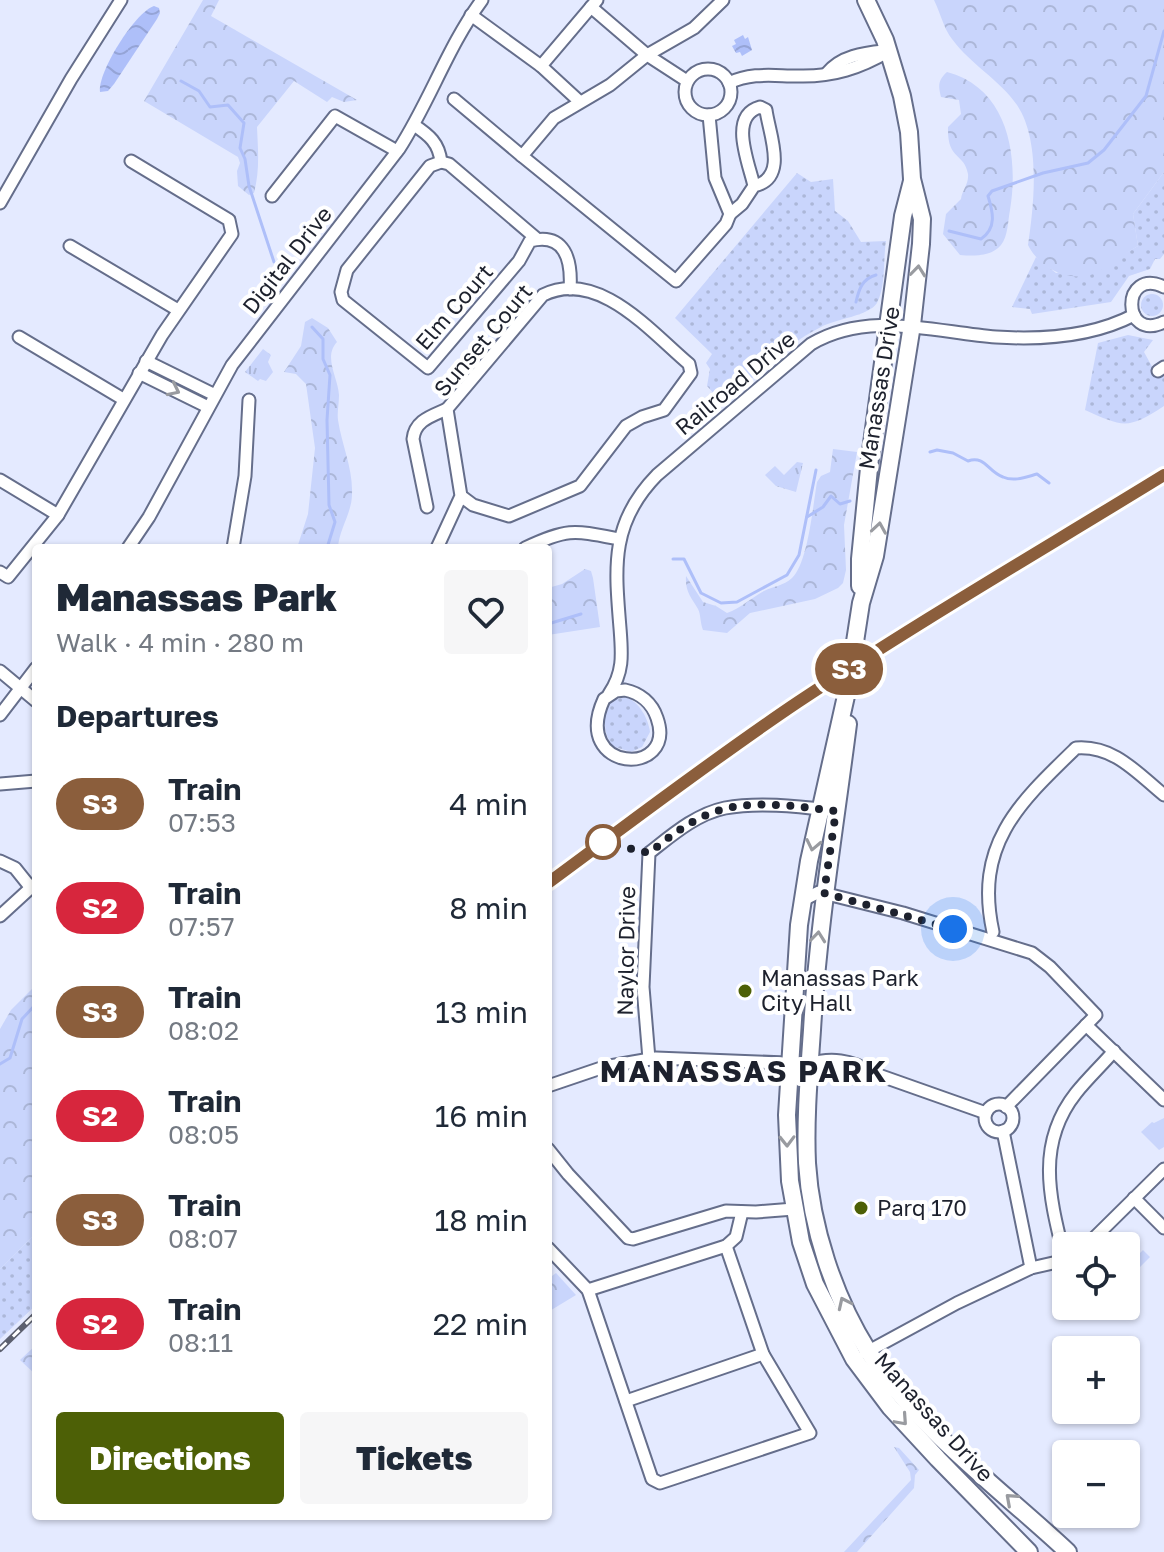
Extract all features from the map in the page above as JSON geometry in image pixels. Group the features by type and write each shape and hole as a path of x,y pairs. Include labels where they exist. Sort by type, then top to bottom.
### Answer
{"main road":[{"name":"Manassas Drive","path":"866,0 889,51 909,132 912,179 922,219 911,327 875,556 861,603 828,810 810,1064 807,1165 818,1228 836,1288 861,1355 890,1407 1029,1552"},
{"name":"Manassas Drive","path":"861,603 861,544 903,216 912,179"},
{"name":"Manassas Drive","path":"828,810 802,901 787,1150 794,1209 815,1284 839,1336 1068,1552"},
{"path":"794,1209 803,1212 827,1259"}],"street":[{"path":"0,203 71,79 121,0"},
{"name":"Digital Drive","path":"131,544 149,517 215,395 255,333 414,125 455,40 482,0"},
{"path":"522,156 554,118 610,85 647,55 694,28 723,0"},
{"path":"541,66 594,3 647,55 687,81"},
{"path":"471,15 541,66 579,101"},
{"path":"729,83 751,75 840,74 867,64 889,51"},
{"path":"706,69 720,73 729,83 731,92 727,105 722,111 709,115 701,115 690,107 684,94 692,75 706,69"},
{"path":"454,99 676,281 726,224 730,214 742,204 754,186 771,177 776,162 766,110 760,107 751,110 743,119 743,137 754,186"},
{"path":"709,115 715,178 730,214"},
{"path":"272,196 335,116 397,151"},
{"path":"414,125 432,139 439,149 441,162 449,164 537,239 558,244 566,252 570,265 570,289"},
{"path":"35,544 58,515 85,471 123,399 178,310 232,234 232,224 131,161"},
{"name":"Elm Court","path":"441,162 430,166 347,270 341,292 343,300 428,368 519,261 530,241 537,239"},
{"path":"70,246 178,310"},
{"path":"1164,286 1149,284 1138,289 1131,301 1134,315 1141,323 1149,326 1164,322"},
{"name":"Sunset Court","path":"570,289 589,292 616,303 689,364 691,373 664,410 626,426 580,486 509,516 473,505 461,496 447,409 543,295 551,291 570,289"},
{"name":"Railroad Drive","path":"623,662 640,696 656,714 660,735 647,755 625,761 611,755 600,738 597,719 604,699 617,683 623,662 616,572 619,539 626,519 647,486 793,357 826,335 861,326 889,325 995,337 1049,337 1096,330 1134,315"},
{"path":"19,337 123,399"},
{"path":"146,361 215,395"},
{"path":"139,373 208,407"},
{"path":"234,544 245,476 249,400"},
{"path":"427,507 413,439 414,430 418,424 447,409"},
{"path":"0,480 58,515"},
{"path":"439,544 461,496"},
{"path":"533,544 556,533 576,531 619,539"},
{"path":"0,572 8,577 32,547"},
{"path":"0,671 32,697"},
{"path":"0,715 32,673"},
{"path":"609,694 625,690 640,696"},
{"path":"993,932 988,875 997,843 1030,795 1076,748 1099,748 1112,753 1164,795"},
{"path":"0,784 32,781"},
{"name":"Naylor Drive","path":"649,1059 643,987 649,853 693,821 725,808 768,806 828,810"},
{"path":"0,861 15,868 32,885"},
{"path":"0,916 32,887"},
{"path":"802,901 817,892 824,893 1029,951 1050,967 1096,1015 1006,1107"},
{"path":"1086,1025 1164,1100"},
{"path":"1059,1232 1050,1192 1049,1156 1071,1100 1114,1051"},
{"path":"552,1085 604,1067 649,1059 702,1058 810,1064 824,1059 856,1064 870,1072 986,1113"},
{"path":"997,1104 1006,1107 1012,1118 1010,1126 1003,1131 994,1131 987,1126 986,1113 997,1104"},
{"path":"1003,1131 1031,1268"},
{"path":"552,1154 628,1238 637,1239 726,1211 794,1209"},
{"path":"1100,1232 1164,1169"},
{"path":"1134,1198 1164,1228"},
{"path":"588,1290 726,1246 736,1237 742,1212"},
{"path":"552,1252 588,1290 656,1483 660,1483 810,1433 763,1354 726,1246"},
{"path":"861,1355 1031,1268 1052,1263"},
{"path":"626,1401 763,1354"}],"green space":[{"path":"203,0 219,0 211,16 357,100 344,102 332,97 327,102 294,81 257,127 257,176 254,193 249,195 238,186 238,157 144,101"},
{"path":"934,0 1164,0 1164,172 1133,214 1138,246 1106,267 1084,276 1052,270 1034,255 1028,245 1033,155 1025,120 1010,96 952,39"},
{"path":"947,72 968,80 984,93 996,108 1010,147 1013,168 1006,233 997,249 982,255 960,255 943,234 946,214 961,199 968,178 966,167 953,151 948,138 948,127 961,114 959,100 941,97 940,83"},
{"path":"1164,172 1164,254 1160,259 1155,259 1150,269 1129,276 1111,302 1032,314 1030,309 1012,307 1036,257 1056,273 1113,260 1138,246 1133,214"},
{"path":"797,173 811,182 833,179 835,211 848,221 861,242 886,241 880,296 867,311 807,334 723,404 707,386 710,369 706,363 712,354 675,318"},
{"path":"1152,294 1160,297 1163,305 1160,313 1152,316 1144,313 1141,305 1144,297"},
{"path":"312,318 328,328 337,342 331,361 338,388 338,420 351,475 352,494 339,544 298,544 308,514 315,448 306,384 296,374 284,372 301,346 305,322"},
{"path":"1128,335 1153,340 1144,352 1155,372 1164,376 1164,406 1142,419 1117,423 1085,410 1098,343"},
{"path":"263,349 271,355 268,362 273,372 266,381 258,381 245,372"},
{"path":"833,449 857,452 844,525 846,570 843,583 815,599 750,613 727,633 703,630 686,576 703,602 727,613 792,578 798,571 806,547 817,482 830,472"},
{"path":"797,462 803,463 796,492 776,486 765,475 775,466 784,475"},
{"path":"585,569 591,571 600,627 552,634 552,587"},
{"path":"626,697 642,711 650,732 642,747 631,752 612,746 605,729 605,717 612,700"},
{"path":"32,989 32,1237 0,1269 0,1029 11,1010"},
{"path":"1164,1118 1164,1147 1159,1150 1141,1132 1152,1122"},
{"path":"32,1237 32,1309 0,1339 0,1269"},
{"path":"1143,1250 1150,1257 1140,1267 1140,1253"},
{"path":"556,1273 576,1295 552,1310 552,1276"},
{"path":"32,1349 32,1371 20,1360"},
{"path":"894,1447 899,1448 919,1470 915,1475 914,1488 857,1552 844,1552 911,1480 910,1472"}],"water":[{"path":"154,6 159,8 157,19 114,84 108,91 100,92 104,71 119,44 137,19"},
{"path":"743,35 745,39 748,37 752,50 742,56 732,46 736,44 734,40"}],"waterway":[{"path":"949,231 981,239 992,225 988,196 992,191 1043,173 1088,163 1104,150 1146,96 1164,31"},
{"path":"181,81 199,91 210,107 228,105 244,123 240,148 274,262"},
{"path":"856,302 862,285 876,275"},
{"path":"312,327 323,339 323,359 330,375 327,420 329,505 335,522 328,544"},
{"path":"930,452 937,450 953,453 968,461 979,460 1007,478 1037,474 1049,483"},
{"path":"673,559 684,559 701,593 721,603 737,602 787,575 799,555 816,470"},
{"path":"807,517 823,507 831,496 840,504 850,501"},
{"path":"552,623 581,614"},
{"path":"0,1064 10,1058 22,1019 32,1008"}],"railway":[{"path":"552,880 703,768 843,672 1164,475"},
{"path":"0,1349 32,1318"}],"train":[{"name":"S3","path":"552,880 800,701 1164,475"}],"place":[{"name":"Manassas Park City Hall","path":"745,991"},
{"name":"Parq 170","path":"861,1208"}],"district":[{"name":"MANASSAS PARK","path":"744,1072"}],"route":[{"path":"603,842 649,853 681,828 725,808 768,806 836,811 824,893 953,929"}]}
